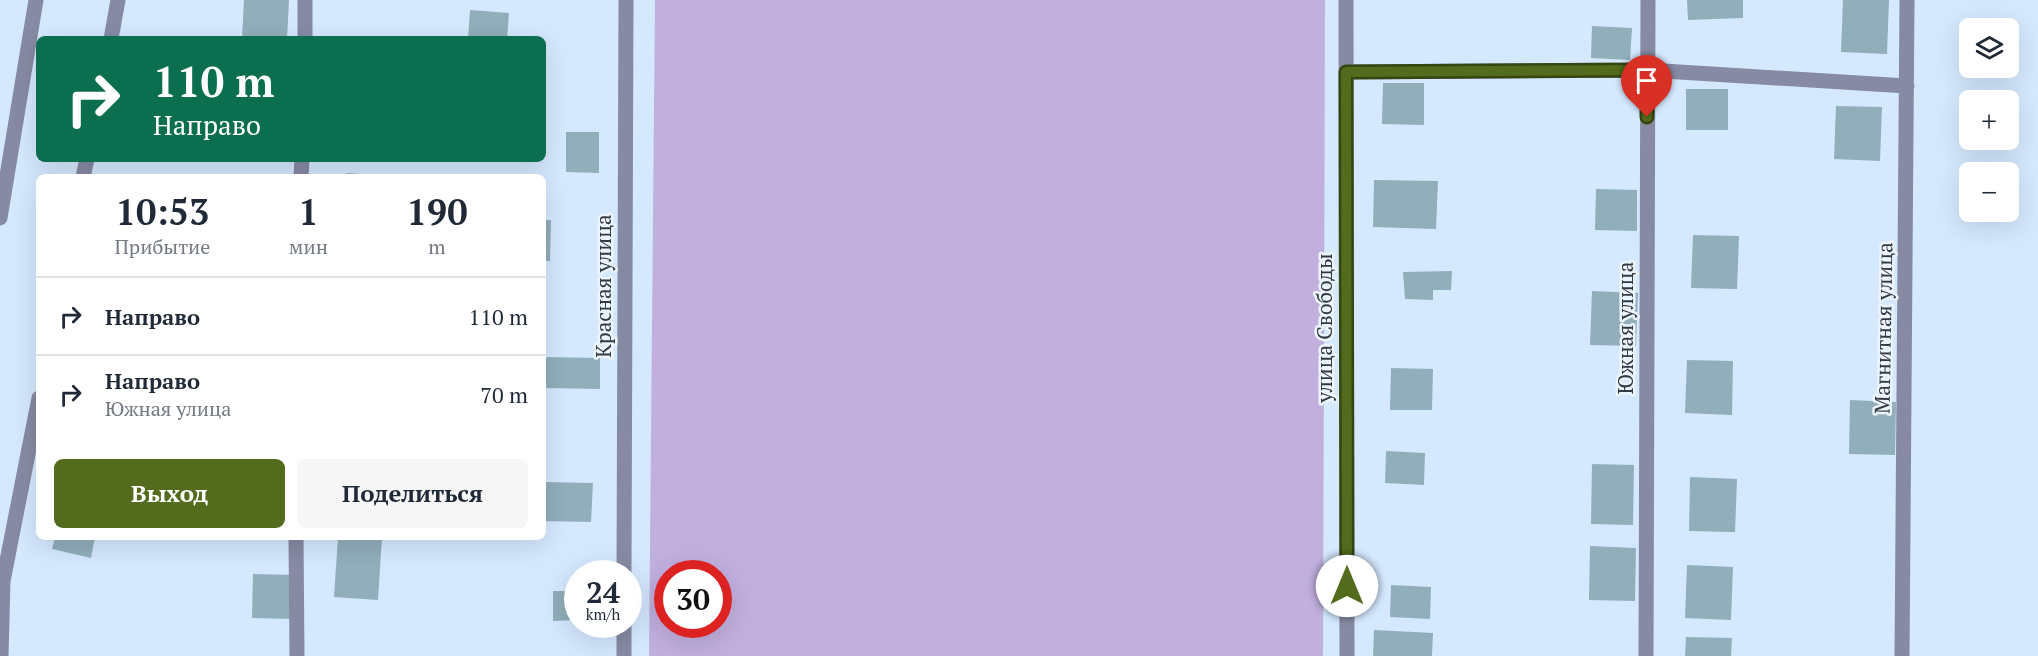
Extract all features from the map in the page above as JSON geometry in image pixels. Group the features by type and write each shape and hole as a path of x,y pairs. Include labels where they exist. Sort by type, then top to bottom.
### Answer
{"street":[{"path":"0,218 36,0"},
{"path":"112,36 118,0"},
{"path":"304,36 305,0"},
{"name":"Красная улица","path":"624,560 626,0"},
{"name":"улица Свободы","path":"1346,0 1347,656"},
{"name":"Южная улица","path":"1646,656 1648,0"},
{"name":"Магнитная улица","path":"1902,656 1907,0"},
{"path":"1346,72 1647,70 1907,86"},
{"path":"2,656 3,581 36,413"},
{"path":"296,540 297,656"},
{"path":"624,638 624,656"}],"shaded area":[{"path":"655,0 1325,0 1323,656 649,656"}],"building":[{"path":"244,0 289,0 287,36 242,36"},
{"path":"1687,0 1743,0 1743,18 1688,20"},
{"path":"1843,0 1889,0 1887,54 1841,52"},
{"path":"470,10 509,13 507,36 468,36"},
{"path":"1592,26 1632,28 1630,60 1591,58"},
{"path":"1383,83 1424,83 1424,125 1382,124"},
{"path":"1686,89 1728,89 1728,130 1686,130"},
{"path":"1836,106 1882,107 1880,161 1834,159"},
{"path":"566,132 599,132 599,173 566,172"},
{"path":"1374,180 1438,181 1436,229 1373,227"},
{"path":"1596,189 1637,190 1637,231 1595,230"},
{"path":"546,220 551,220 550,261 546,261"},
{"path":"1693,235 1739,236 1737,289 1691,288"},
{"path":"1452,271 1451,290 1433,290 1433,300 1405,299 1403,272"},
{"path":"1592,291 1638,293 1636,346 1590,345"},
{"path":"546,357 600,358 600,389 546,388"},
{"path":"1687,360 1733,361 1732,415 1685,413"},
{"path":"1391,368 1433,369 1432,410 1390,410"},
{"path":"1850,400 1896,402 1895,455 1849,454"},
{"path":"1386,451 1425,453 1424,485 1385,483"},
{"path":"1592,464 1634,465 1633,525 1591,524"},
{"path":"1690,477 1737,479 1735,532 1689,531"},
{"path":"546,482 593,483 591,522 546,521"},
{"path":"54,540 94,540 91,558 52,549"},
{"path":"338,540 382,540 378,600 334,597"},
{"path":"1590,546 1636,548 1635,601 1589,600"},
{"path":"1687,565 1733,567 1731,620 1685,618"},
{"path":"253,574 293,575 292,619 252,618"},
{"path":"1391,585 1431,587 1430,619 1390,617"},
{"path":"553,591 564,591 564,621 553,621"},
{"path":"1374,630 1433,633 1432,656 1373,656"},
{"path":"1686,637 1732,638 1731,656 1685,656"}],"route":[{"path":"1347,586 1346,72 1647,70 1647,117"}]}
